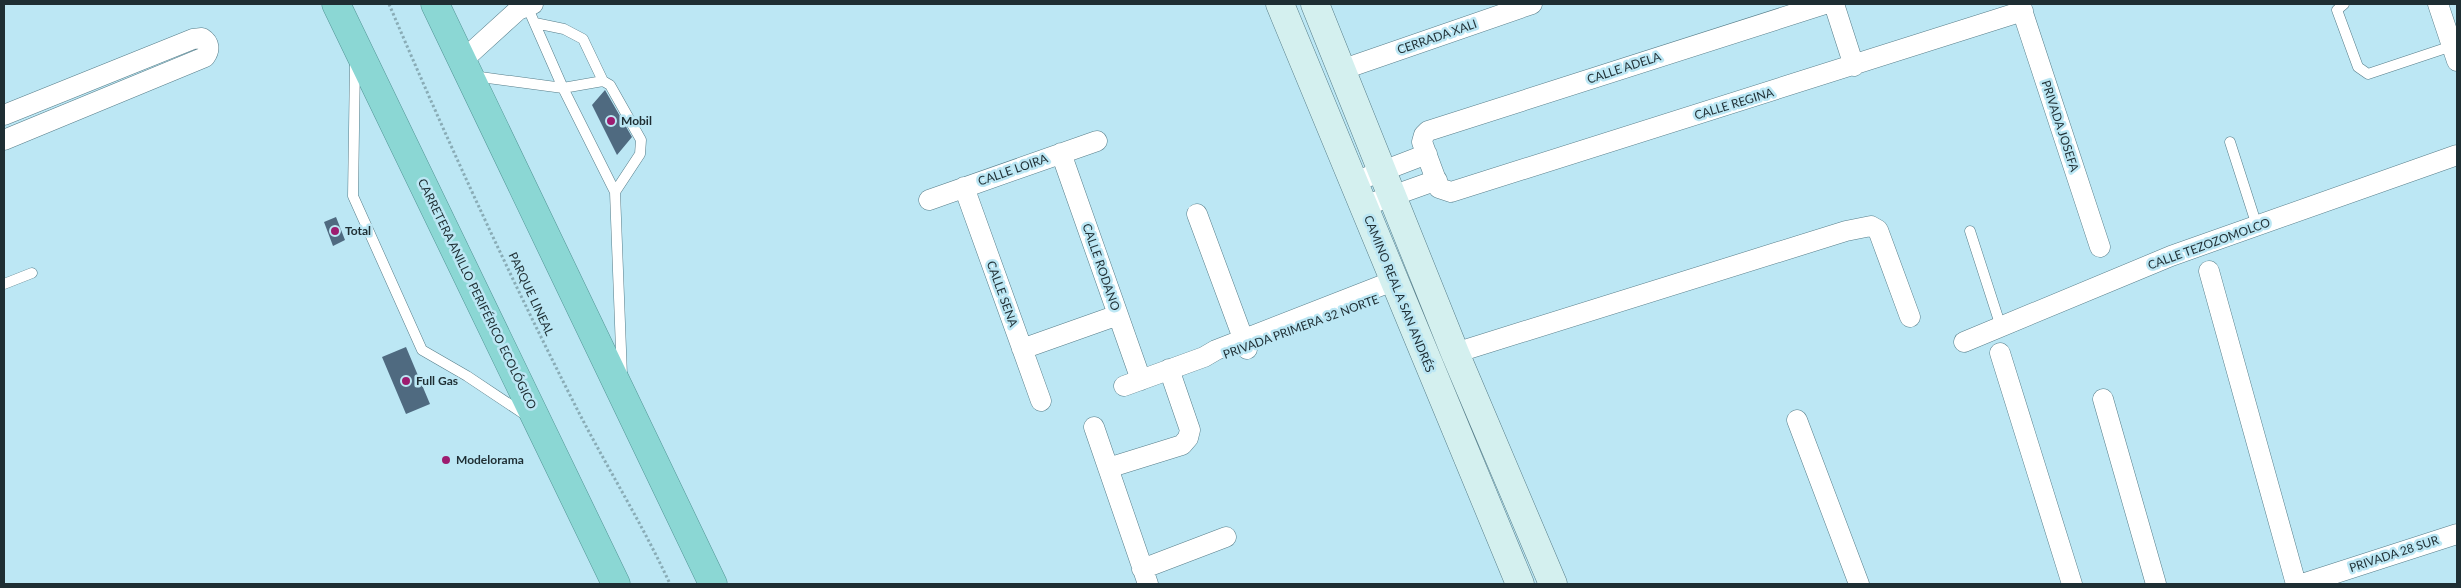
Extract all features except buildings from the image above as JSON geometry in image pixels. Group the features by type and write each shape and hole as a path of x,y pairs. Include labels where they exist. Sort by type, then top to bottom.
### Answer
{"highway":[{"name":"CARRETERA ANILLO PERIFÉRICO ECOLÓGICO","path":"336,4 355,47 542,426 616,584"},
{"path":"435,4 713,584"}],"main road":[{"name":"CAMINO REAL A SAN ANDRÉS","path":"1280,4 1520,584"},
{"path":"1315,4 1455,353 1553,584"}],"street":[{"name":"CERRADA XALI","path":"1341,70 1532,4"},
{"name":"CALLE ADELA","path":"1387,184 1425,145 1428,131 1825,4"},
{"path":"1834,4 1854,66"},
{"path":"2438,4 2455,54"},
{"name":"CALLE REGINA","path":"1387,184 1440,186 1450,192 1854,66 2021,8"},
{"name":"PRIVADA JOSEFA","path":"2021,8 2100,247"},
{"path":"467,68 524,9"},
{"path":"4,115 193,39 202,38 208,44 209,51 205,57 4,140"},
{"path":"94,78 103,100"},
{"name":"CALLE LOIRA","path":"929,200 1097,141"},
{"path":"1425,145 1440,186"},
{"name":"CALLE RODANO","path":"1061,153 1118,315 1133,383"},
{"name":"CALLE TEZOZOMOLCO","path":"1964,342 2171,256 2457,155"},
{"path":"1359,194 1387,184"},
{"name":"CALLE SENA","path":"964,187 1041,401"},
{"path":"1197,214 1245,344"},
{"path":"1455,353 1846,231 1871,226 1878,230 1910,318"},
{"path":"2208,271 2296,584"},
{"name":"PRIVADA PRIMERA 32 NORTE","path":"1133,383 1204,357 1221,358 1245,344 1396,287"},
{"path":"1022,349 1118,315"},
{"path":"2000,353 2072,584"},
{"path":"1108,468 1182,445 1188,438 1190,430 1169,369"},
{"path":"2103,399 2156,584"},
{"path":"1797,420 1859,584"},
{"path":"1094,427 1145,576 1226,537"},
{"name":"PRIVADA 28 SUR","path":"2302,584 2457,534"}],"lane":[{"path":"2344,4 2337,10 2358,67 2368,74 2455,54"},
{"path":"524,9 583,40 602,81"},
{"path":"524,9 615,192 623,397"},
{"path":"355,47 353,196 422,350 467,376 542,426"},
{"path":"467,68 563,88 602,81 610,85 641,140 640,154 615,192"},
{"path":"2230,142 2258,226"},
{"path":"1970,231 2001,327"},
{"path":"4,284 32,273"}],"path":[{"name":"PARQUE LINEAL","path":"389,4 432,104 546,348 582,418 646,533 670,584"}],"place":[{"name":"Mobil","path":"611,121"},
{"name":"Total","path":"335,231"},
{"name":"Full Gas","path":"406,381"},
{"name":"Modelorama","path":"446,460"}]}
